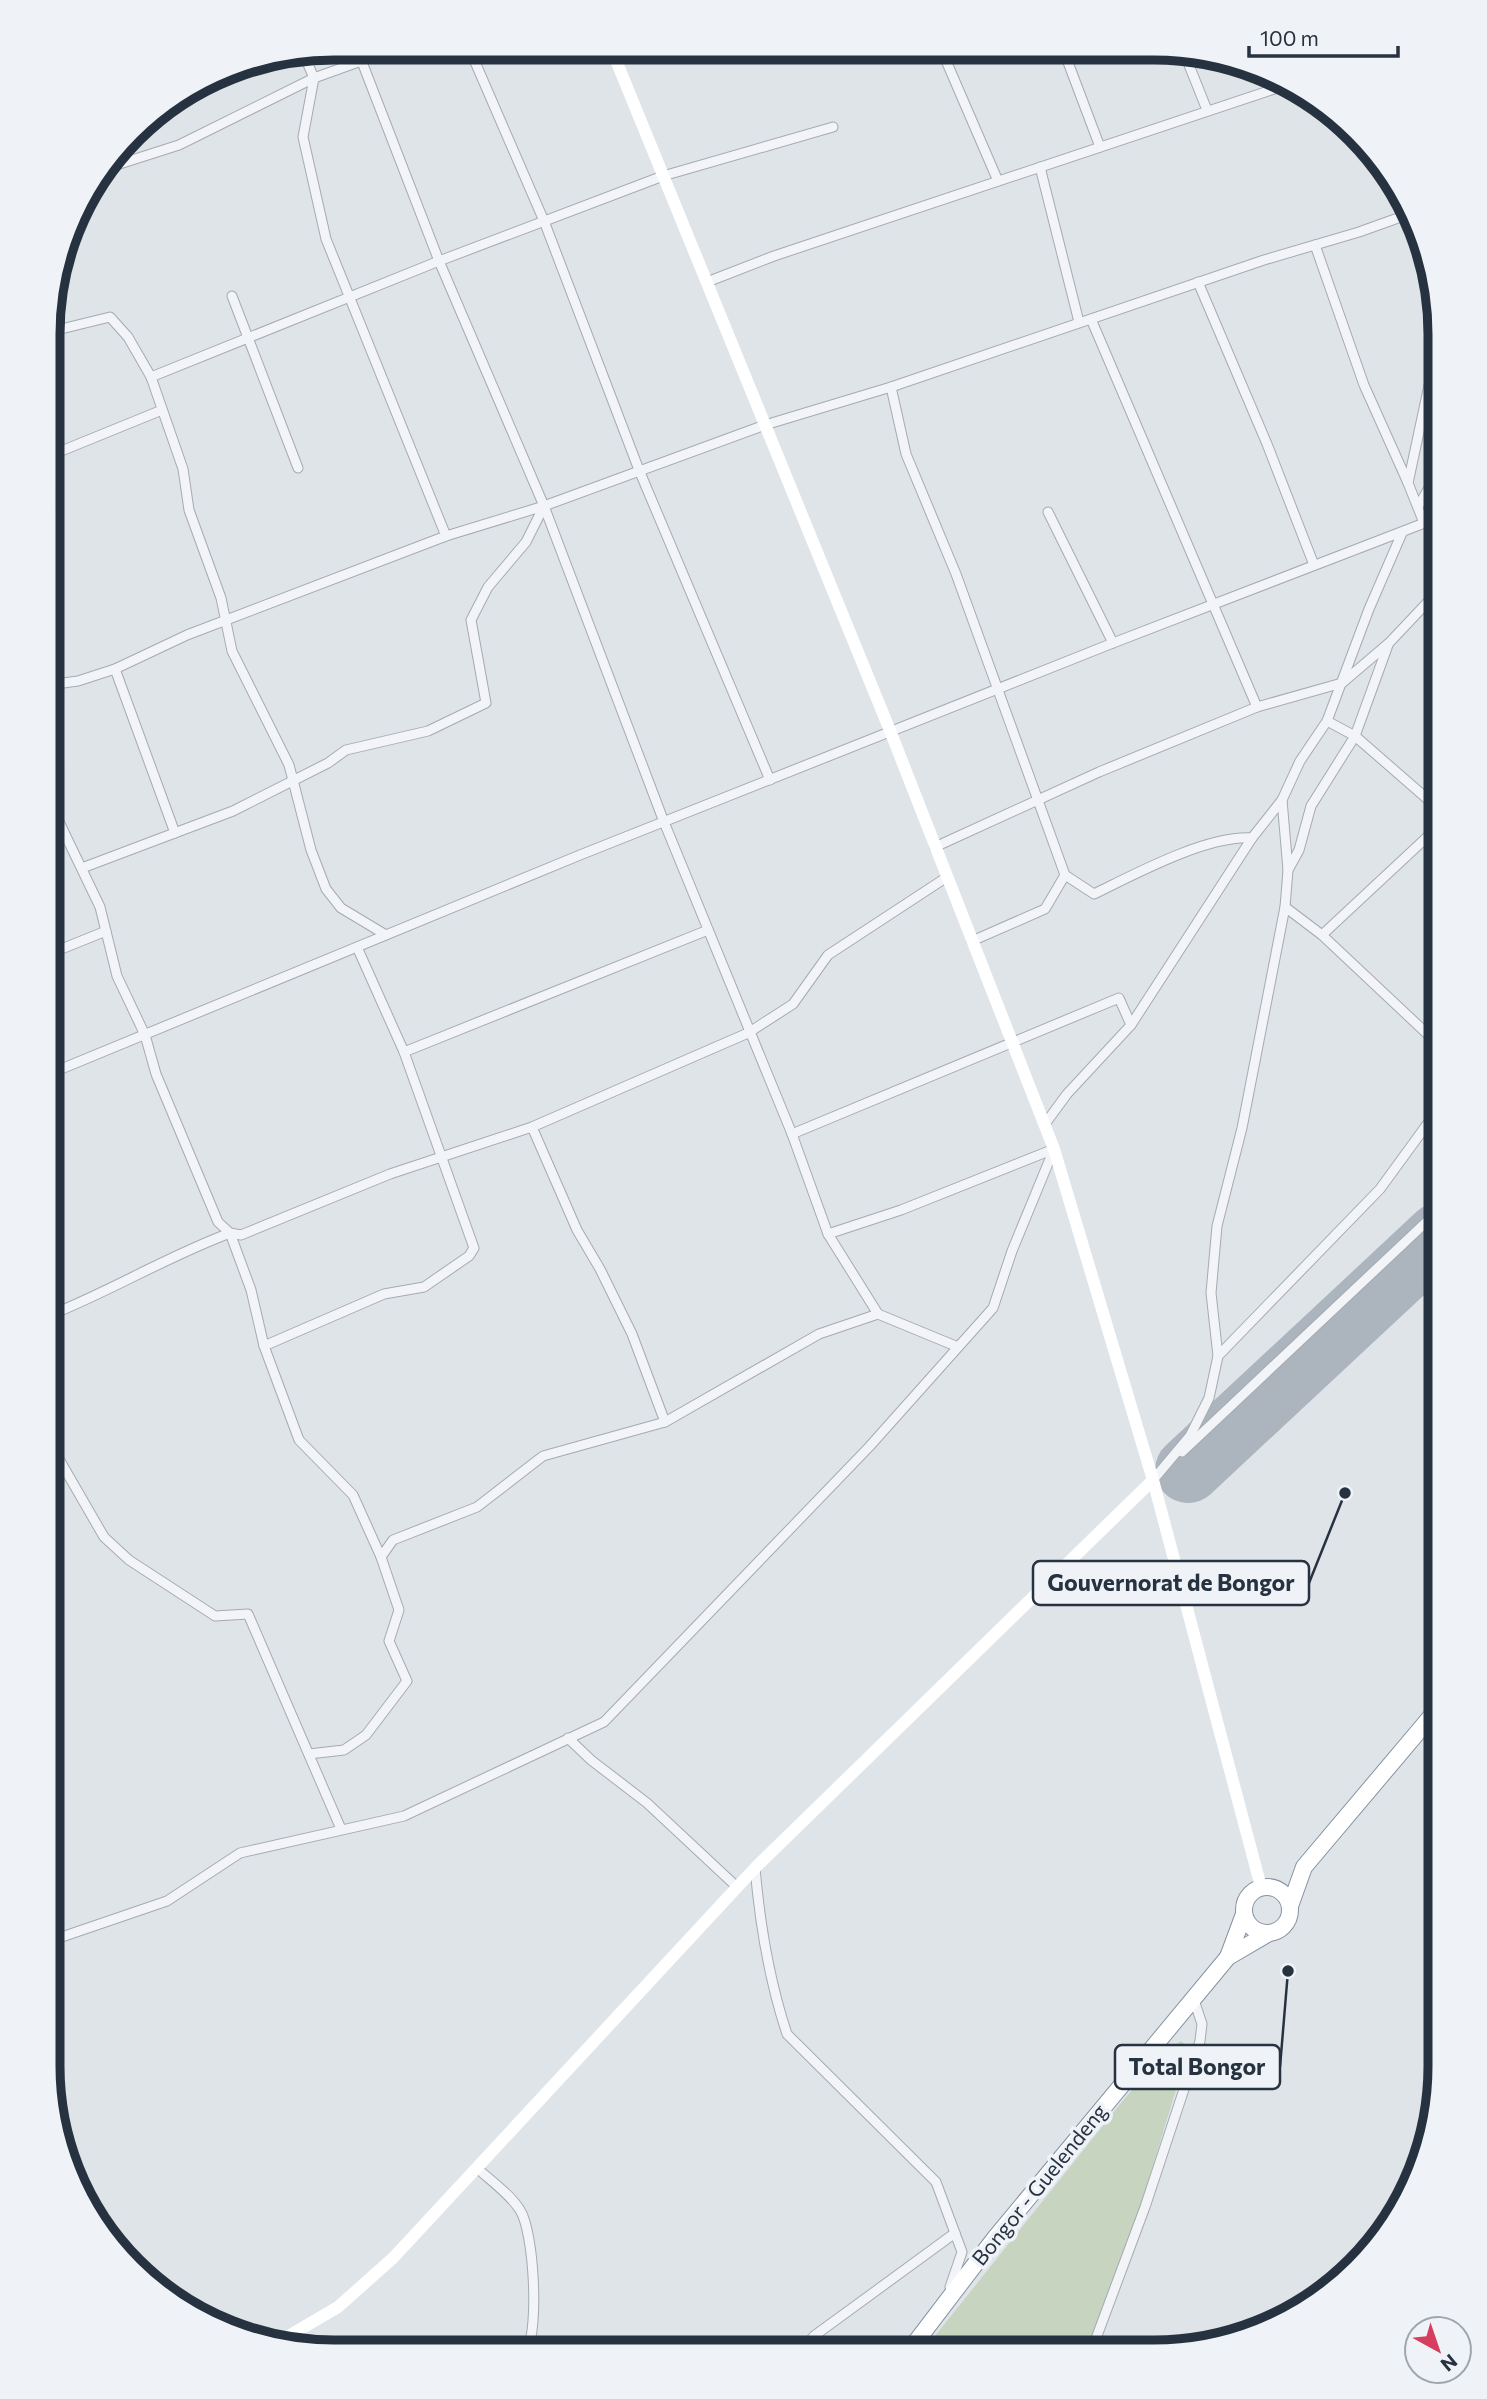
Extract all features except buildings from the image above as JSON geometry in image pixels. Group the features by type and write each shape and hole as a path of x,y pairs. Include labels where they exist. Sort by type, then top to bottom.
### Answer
{"highway":[{"path":"1304,1867 1247,1898 1244,1914 1253,1929 1269,1933 1287,1922 1304,1867 1428,1720"},
{"path":"1266,1887 1286,1896 1290,1906"},
{"name":"Bongor - Guelendeng","path":"917,2340 995,2238 1228,1957 1244,1914"},
{"name":"Bongor - Guelendeng","path":"1228,1957 1269,1933"}],"street":[{"path":"119,163 179,145 314,78 367,60"},
{"path":"474,60 544,221 639,470 770,780"},
{"path":"616,60 891,733 1055,1149 1153,1480 1266,1887"},
{"path":"946,60 998,181"},
{"path":"1067,60 1100,147"},
{"path":"306,61 314,78 303,137 326,239 446,536"},
{"path":"362,62 439,261 544,506 664,822 748,1033 792,1134 828,1234 878,1314 958,1347"},
{"path":"1188,62 1208,110"},
{"path":"707,282 1276,88"},
{"path":"151,377 439,261 663,176 833,127"},
{"path":"1040,167 1079,322"},
{"path":"60,683 78,681 115,669 187,635 446,536 544,506 765,425 891,387 1198,282 1401,217"},
{"path":"1315,245 1364,385 1419,505 1424,523"},
{"path":"1198,282 1271,454 1314,565"},
{"path":"232,296 250,337 298,468"},
{"path":"60,329 110,317 128,337 151,377 183,469 189,510 221,598 223,622 232,650 289,765 311,849 326,889 341,908 386,935"},
{"path":"1091,319 1257,707"},
{"path":"891,387 906,454 956,574 1065,875 1094,894 1160,863 1237,837 1252,838"},
{"path":"1408,483 1428,390"},
{"path":"60,452 162,410"},
{"path":"1419,505 1428,489"},
{"path":"82,868 233,811 293,782 346,750 428,732 486,703 471,620 488,587 526,542 544,506"},
{"path":"1048,512 1113,643"},
{"path":"60,1070 664,822 1113,643 1428,522"},
{"path":"1045,1124 1067,1094 1132,1025 1252,838 1282,800 1300,761 1327,721 1369,609 1402,533"},
{"path":"935,847 1257,707 1342,683 1389,643 1428,602"},
{"path":"1288,870 1299,850 1311,806 1355,736 1389,643"},
{"path":"115,669 175,833"},
{"path":"1327,721 1355,736 1428,800"},
{"path":"1153,1480 1189,1436 1209,1398 1218,1356 1211,1293 1217,1226 1242,1128 1285,906 1288,870 1282,800"},
{"path":"60,823 100,907 117,975 145,1035 156,1074 218,1222 230,1233 251,1290 264,1346 299,1440 353,1495 381,1557 399,1610 389,1641 407,1681 366,1735 344,1751 309,1754"},
{"path":"1322,934 1428,836"},
{"path":"972,941 1045,909 1065,875"},
{"path":"60,1311 122,1285 176,1254 230,1233 242,1235 390,1174 532,1127 748,1033 793,1004 828,955 947,877"},
{"path":"1285,906 1322,934 1428,1034"},
{"path":"404,1052 708,930"},
{"path":"60,950 106,932"},
{"path":"264,1346 384,1294 424,1287 469,1256 474,1248 439,1157 404,1052 357,947"},
{"path":"792,1134 1119,998 1132,1025"},
{"path":"1218,1356 1380,1189 1428,1124"},
{"path":"532,1127 577,1230 632,1334 665,1422"},
{"path":"828,1234 901,1210 1055,1149"},
{"path":"60,1938 167,1901 240,1853 404,1816 604,1721 869,1447 993,1308 1012,1251 1055,1149"},
{"path":"289,2336 338,2307 393,2258 755,1868 1153,1480 1428,1220"},
{"path":"381,1557 393,1540 477,1507 542,1456 665,1422 819,1334 878,1314"},
{"path":"60,1470 104,1537 129,1560 215,1616 248,1614 341,1829"},
{"path":"568,1738 591,1760 647,1803 737,1887"},
{"path":"755,1868 760,1923 776,2002 788,2034 807,2057 936,2182 955,2233 962,2252 956,2273 925,2329"},
{"path":"1096,2340 1141,2220 1200,2042 1202,2024 1194,2000"},
{"path":"477,2168 514,2202 528,2230 535,2324 530,2340"},
{"path":"811,2340 955,2233"}],"green space":[{"path":"1181,2041 1189,2047 1129,2244 1093,2340 932,2340 1121,2103 1166,2050"}],"runway":[{"path":"1188,1470 1428,1246"}],"place":[{"name":"Gouvernorat de Bongor","path":"1345,1493"},
{"name":"Total Bongor","path":"1288,1971"}]}
